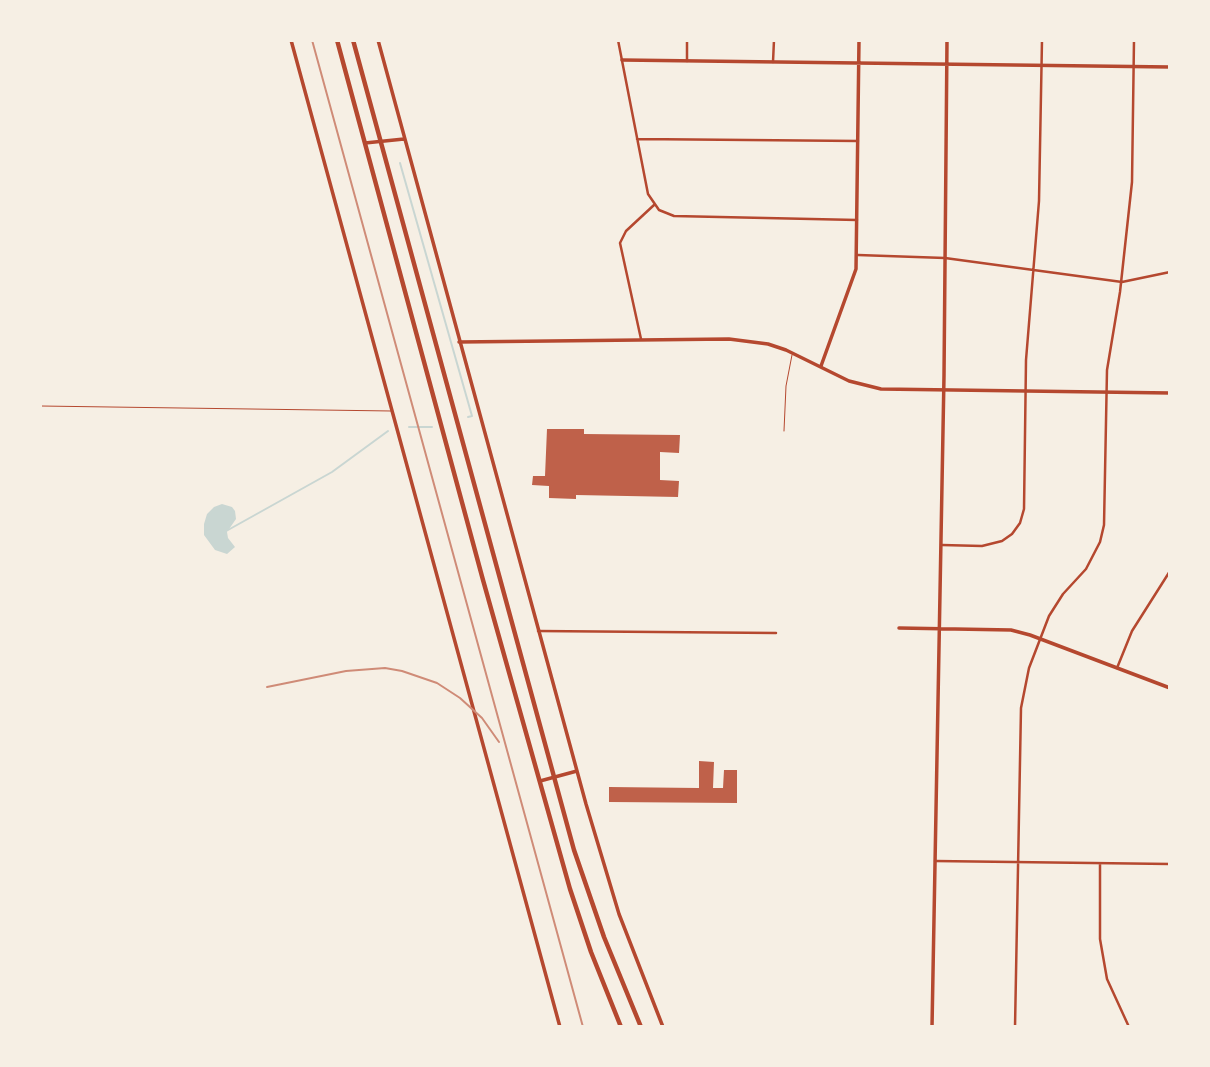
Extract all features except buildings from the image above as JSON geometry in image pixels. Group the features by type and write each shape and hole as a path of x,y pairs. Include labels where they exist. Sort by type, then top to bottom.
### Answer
{"main road":[{"path":"337,40 540,781 583,928 621,1027"},
{"path":"354,40 553,777 590,898 640,1027"}],"street":[{"path":"290,40 560,1027"},
{"path":"378,40 577,771 619,914 663,1027"},
{"path":"618,40 648,191 654,205 662,212 674,216 857,220"},
{"path":"687,40 687,61"},
{"path":"773,62 774,40"},
{"path":"821,366 856,269 859,40"},
{"path":"932,1027 947,40"},
{"path":"940,545 982,545 1002,541 1012,534 1020,523 1024,509 1024,392 1035,271 1041,160 1042,40"},
{"path":"1015,1027 1021,708 1029,668 1054,608 1093,558 1102,533 1105,513 1109,359 1122,282 1132,182 1134,40"},
{"path":"622,60 1170,67"},
{"path":"365,143 404,139"},
{"path":"637,139 858,141"},
{"path":"641,340 620,243 626,231 654,205"},
{"path":"856,256 945,258 1122,282 1170,272"},
{"path":"459,342 736,339 768,344 793,353 849,381 871,387 943,391 1170,393"},
{"path":"1117,668 1132,631 1170,570"},
{"path":"899,628 1003,629 1040,639 1170,688"},
{"path":"538,631 776,634"},
{"path":"540,781 577,771"},
{"path":"935,861 1170,864"},
{"path":"1100,863 1100,939 1107,979 1129,1027"}],"lane":[{"path":"784,431 786,386 793,353"},
{"path":"40,406 393,411"}],"shaded area":[{"path":"222,504 232,507 236,519 227,532 235,547 227,554 215,550 204,535 207,514"}],"waterway":[{"path":"400,163 472,416 468,417"},
{"path":"409,427 432,427"},
{"path":"228,530 332,472 388,431"}],"railway":[{"path":"312,40 583,1027"},
{"path":"267,687 346,671 385,668 402,671 437,683 460,698 482,718 499,742"}]}
